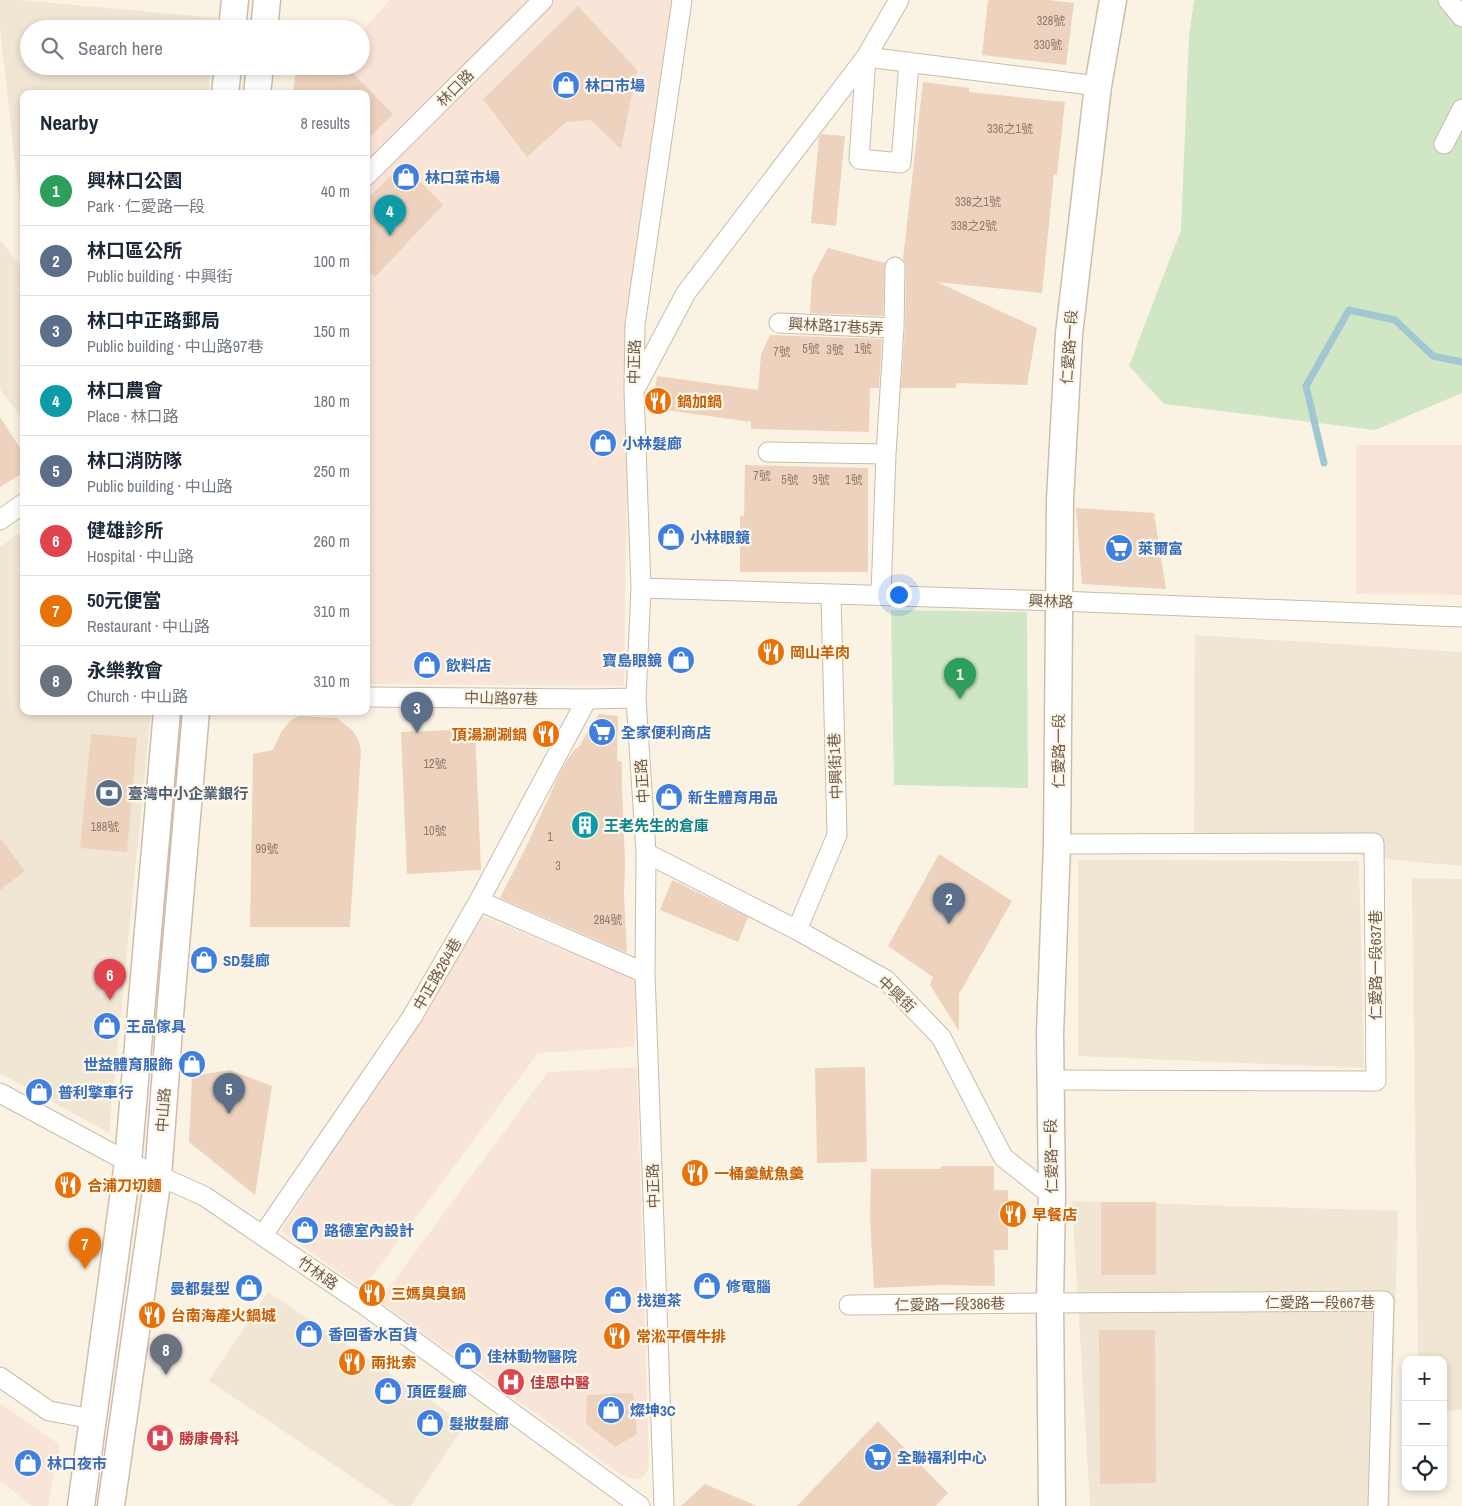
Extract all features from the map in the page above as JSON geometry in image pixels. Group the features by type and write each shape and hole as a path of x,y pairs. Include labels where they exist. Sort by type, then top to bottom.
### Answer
{"main road":[{"path":"233,20 235,0"},
{"path":"265,20 267,0"},
{"name":"仁愛路一段","path":"1052,1506 1050,1034 1057,844 1060,500 1069,334 1098,86 1113,0"},
{"path":"225,90 227,75"},
{"path":"257,90 259,75"},
{"name":"中山路","path":"81,1506 128,1162 166,715"},
{"name":"中山路","path":"111,1506 158,1176 196,715"}],"street":[{"name":"林口路","path":"370,172 543,0"},
{"name":"中正路","path":"664,1506 645,973 646,853 636,698 641,588 634,390 634,325 682,0"},
{"path":"634,390 686,293 866,57 899,0"},
{"path":"1448,0 1462,17"},
{"path":"866,57 1098,86"},
{"path":"866,57 859,159 901,163 909,62"},
{"path":"1444,144 1462,109"},
{"path":"881,595 886,454 894,328 895,267"},
{"name":"興林路17巷5弄","path":"779,323 894,328"},
{"path":"768,452 886,454"},
{"path":"0,520 20,506"},
{"name":"興林路","path":"641,588 1059,601 1462,617"},
{"name":"中興街1巷","path":"797,930 837,835 831,595"},
{"name":"中山路97巷","path":"370,697 636,698"},
{"name":"中正路264巷","path":"263,1235 412,1017 479,901 587,699"},
{"name":"仁愛路一段637巷","path":"1051,1080 1376,1081 1374,843 1057,844"},
{"name":"中興街","path":"646,853 797,930 886,980 941,1037 1003,1158 1052,1196"},
{"path":"479,901 645,973"},
{"name":"竹林路","path":"0,1092 128,1162 204,1196 366,1306 640,1506"},
{"name":"仁愛路一段667巷","path":"1050,1303 1384,1301 1378,1506"},
{"name":"仁愛路一段386巷","path":"849,1306 1050,1303"},
{"path":"0,1378 49,1411 93,1419"}],"shaded area":[{"path":"0,0 20,0 217,18 217,20 20,20 20,75 210,75 208,90 20,90 20,200 0,29"},
{"path":"390,0 678,0 630,303 624,686 370,684 370,90 361,90 342,75 370,75 370,22"},
{"path":"0,240 20,266 20,416 0,389"},
{"path":"1356,445 1462,445 1462,595 1356,594"},
{"path":"20,533 20,715 151,715 109,1133 0,1073 0,547"},
{"path":"1195,635 1462,652 1462,866 1396,860 1194,834"},
{"path":"1078,860 1359,861 1364,1068 1078,1056"},
{"path":"1412,878 1462,879 1462,1410 1447,1411 1447,1356 1418,1356"},
{"path":"483,916 636,980 634,1047 538,1053 363,1289 281,1231"},
{"path":"637,1067 649,1466 645,1475 636,1480 620,1474 379,1301 548,1072"},
{"path":"1072,1201 1398,1211 1390,1506 1090,1506"},
{"path":"268,1292 465,1424 411,1506 395,1506 209,1381"},
{"name":"林口夜市","path":"0,1403 60,1445 48,1506 32,1506 0,1481"}],"green space":[{"path":"1194,0 1462,0 1462,393 1375,430 1164,404 1129,366 1181,230 1189,37"},
{"path":"891,610 1027,612 1028,788 894,785"}],"building":[{"path":"988,0 1048,0 1074,3 1066,65 982,55"},
{"name":"林口市場","path":"578,6 637,70 621,149 591,120 566,122 527,157 483,99"},
{"path":"295,75 355,75 370,90 293,90"},
{"path":"923,82 969,88 969,92 1065,102 1057,175 1054,174 1042,293 937,282 1037,328 1027,385 956,383 956,388 901,388 905,328 906,267 903,259"},
{"path":"370,91 393,114 370,137"},
{"path":"821,134 845,136 836,226 811,223 819,137"},
{"path":"403,164 443,205 375,277 370,272 370,196"},
{"path":"828,248 885,263 883,316 810,313 812,278"},
{"path":"770,335 882,339 879,388 870,388 869,432 751,429 751,422 652,408 657,376 758,390 761,355"},
{"path":"0,417 20,448 20,474 0,487"},
{"path":"745,465 868,468 868,572 740,572 740,516 744,516"},
{"name":"萊爾富","path":"1076,508 1154,513 1166,589 1082,584"},
{"path":"599,714 618,716 617,760 622,762 627,953 500,898 567,760 578,748"},
{"path":"299,716 337,718 352,730 358,739 361,750 350,927 250,927 253,754 273,750 281,732 291,720"},
{"path":"475,729 481,870 407,874 401,732"},
{"name":"臺灣中小企業銀行","path":"91,734 137,738 127,852 80,848"},
{"path":"0,838 25,871 0,890"},
{"path":"939,854 1012,901 959,994 959,1031 930,985 933,977 888,946"},
{"path":"672,880 748,917 738,942 660,910"},
{"path":"865,1067 867,1162 817,1163 815,1068"},
{"path":"230,1070 272,1086 255,1195 189,1142 192,1076"},
{"path":"941,1166 994,1166 994,1190 1008,1190 1008,1250 994,1250 995,1286 942,1285 874,1288 870,1218 871,1169 941,1169"},
{"path":"1101,1202 1156,1202 1156,1275 1101,1275"},
{"path":"1099,1330 1155,1330 1156,1483 1100,1484"},
{"name":"燦坤3C","path":"633,1393 637,1434 615,1447 586,1424 587,1395"},
{"name":"全聯福利中心","path":"878,1421 948,1493 936,1506 797,1506"},
{"path":"705,1484 757,1506 681,1506"}],"waterway":[{"path":"1324,463 1306,386 1349,310 1395,320 1433,356 1462,362"}],"place":[{"name":"林口市場","path":"566,85"},
{"name":"林口菜市場","path":"406,177"},
{"name":"林口農會","path":"390,236"},
{"name":"鍋加鍋","path":"658,401"},
{"name":"小林髮廊","path":"603,443"},
{"name":"小林眼鏡","path":"671,537"},
{"name":"萊爾富","path":"1119,548"},
{"name":"岡山羊肉","path":"771,652"},
{"name":"寶島眼鏡","path":"681,660"},
{"name":"飲料店","path":"427,665"},
{"name":"興林口公園","path":"960,699"},
{"name":"全家便利商店","path":"602,732"},
{"name":"林口中正路郵局","path":"417,733"},
{"name":"頂湯涮涮鍋","path":"546,734"},
{"name":"臺灣中小企業銀行","path":"109,793"},
{"name":"新生體育用品","path":"669,797"},
{"name":"王老先生的倉庫","path":"585,825"},
{"name":"林口區公所","path":"949,924"},
{"name":"SD髮廊","path":"204,960"},
{"name":"健雄診所","path":"110,1000"},
{"name":"王品傢具","path":"107,1026"},
{"name":"世益體育服飾","path":"192,1064"},
{"name":"普利擎車行","path":"39,1092"},
{"name":"林口消防隊","path":"229,1114"},
{"name":"一桶羹魷魚羹","path":"695,1173"},
{"name":"合浦刀切麵","path":"68,1185"},
{"name":"早餐店","path":"1013,1214"},
{"name":"路德室內設計","path":"305,1230"},
{"name":"50元便當","path":"85,1269"},
{"name":"修電腦","path":"707,1286"},
{"name":"曼都髮型","path":"249,1288"},
{"name":"三媽臭臭鍋","path":"372,1293"},
{"name":"找道茶","path":"618,1300"},
{"name":"台南海產火鍋城","path":"152,1315"},
{"name":"香回香水百貨","path":"309,1334"},
{"name":"常淞平價牛排","path":"617,1336"},
{"name":"佳林動物醫院","path":"468,1356"},
{"name":"兩批索","path":"352,1362"},
{"name":"永樂教會","path":"166,1375"},
{"name":"佳恩中醫","path":"511,1382"},
{"name":"頂匠髮廊","path":"388,1391"},
{"name":"燦坤3C","path":"611,1410"},
{"name":"髮妝髮廊","path":"430,1423"},
{"name":"勝康骨科","path":"160,1438"},
{"name":"全聯福利中心","path":"878,1457"},
{"name":"林口夜市","path":"28,1463"}]}
